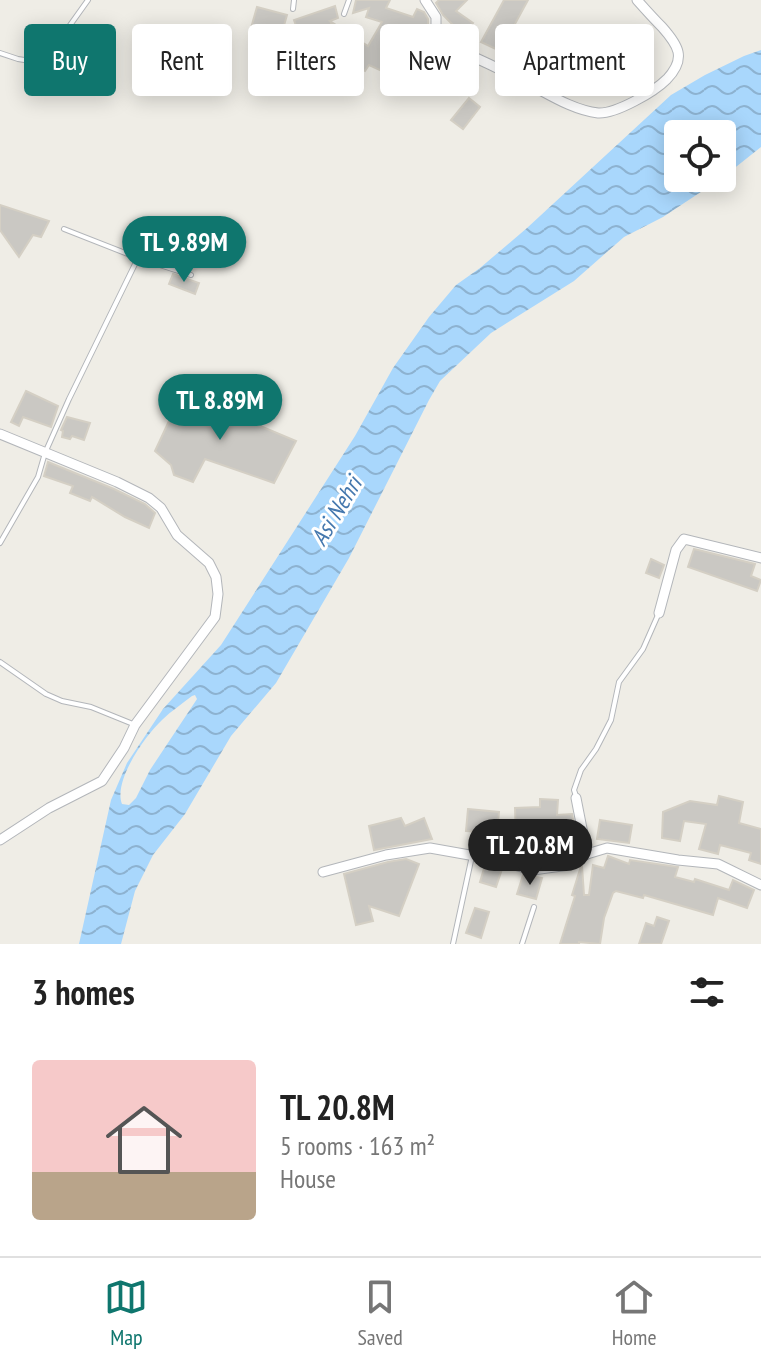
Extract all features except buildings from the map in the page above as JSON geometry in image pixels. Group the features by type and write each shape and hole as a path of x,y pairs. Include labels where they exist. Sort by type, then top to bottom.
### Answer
{"street":[{"path":"425,0 436,17 436,24"},
{"path":"479,59 569,104 596,113 613,112 666,80 678,65 676,43 637,0"},
{"path":"0,434 149,498 161,508 177,535 209,563 216,577 218,594 215,617 135,725 102,781 49,808 0,840"},
{"path":"659,613 676,550 684,539 761,558"},
{"path":"576,798 587,854"},
{"path":"323,872 386,855 430,848 451,850 533,870 569,865 587,854 607,848 718,864 761,885"}],"lane":[{"path":"0,53 37,62 48,56 88,0"},
{"path":"293,9 294,0"},
{"path":"344,14 349,0"},
{"path":"64,229 191,275"},
{"path":"0,543 38,477 45,453 138,258"},
{"path":"576,798 574,790 581,770 611,720 619,682 643,649 659,613"},
{"path":"0,662 46,694 91,707 135,725"},
{"path":"453,944 472,856"},
{"path":"522,944 534,907"}],"water":[{"name":"Asi Nehri","path":"761,50 761,147 736,167 736,120 664,120 664,192 701,192 663,217 624,237 574,281 491,333 440,381 349,558 276,683 231,736 185,814 153,855 135,891 121,944 79,944 111,800 127,763 163,709 221,645 355,436 393,368 429,317 456,285 527,228 671,95 705,75","holes":["195,695 197,699 150,770 136,798 129,805 122,804 122,783 132,759 155,727"]}]}
